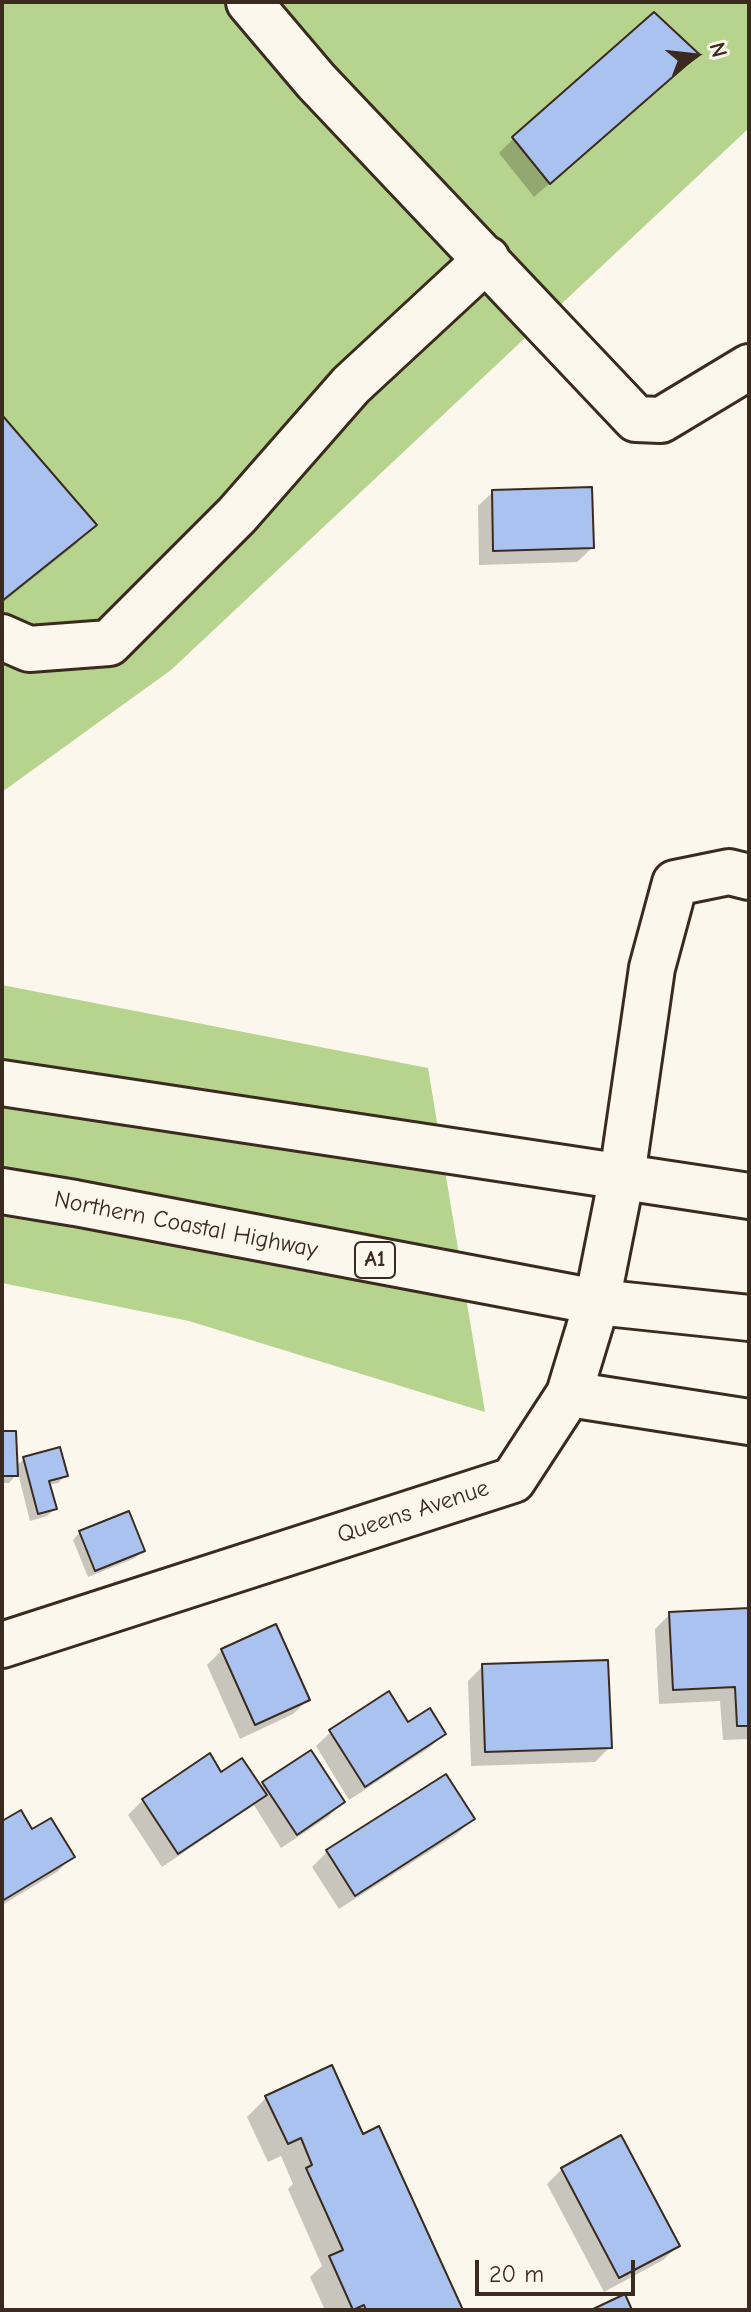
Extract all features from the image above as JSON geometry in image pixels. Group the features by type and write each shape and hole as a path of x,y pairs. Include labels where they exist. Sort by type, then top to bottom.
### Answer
{"main road":[{"path":"249,2 316,81 636,419 661,420 749,367"},
{"path":"2,637 29,649 109,643 237,515 351,385 487,259"},
{"name":"Queens Avenue","path":"2,1645 513,1480 569,1394 597,1302 622,1176 652,968 675,883 729,872 749,877"},
{"path":"2,1083 749,1196"},
{"name":"Northern Coastal Highway","path":"2,1191 597,1302 749,1318"},
{"path":"569,1394 749,1422"}],"green space":[{"path":"2,2 749,2 749,128 171,670 2,792"},
{"path":"2,985 428,1068 485,1412 189,1321 2,1283"}],"building":[{"path":"654,12 699,54 550,184 512,137"},
{"path":"2,415 97,525 2,601"},
{"path":"592,487 594,548 493,551 492,490"},
{"path":"2,1431 16,1431 18,1476 2,1476"},
{"path":"60,1447 68,1476 49,1481 57,1509 38,1514 23,1457"},
{"path":"129,1511 145,1551 95,1571 79,1531"},
{"path":"749,1608 749,1726 737,1726 735,1687 673,1690 669,1612"},
{"path":"276,1624 310,1700 255,1725 221,1649"},
{"path":"608,1660 612,1748 485,1752 482,1664"},
{"path":"389,1691 408,1722 430,1708 446,1734 365,1787 329,1730"},
{"path":"311,1750 345,1802 297,1835 262,1782"},
{"path":"210,1753 221,1772 242,1758 267,1795 178,1854 142,1799"},
{"path":"446,1774 475,1819 355,1896 326,1850"},
{"path":"21,1810 32,1829 51,1818 75,1857 2,1901 2,1821"},
{"path":"332,2065 363,2134 379,2126 463,2310 366,2310 364,2305 353,2310 329,2256 343,2250 306,2168 312,2165 301,2138 288,2144 265,2096"},
{"path":"621,2135 680,2246 619,2278 561,2168"},
{"path":"625,2294 632,2310 591,2310"}]}
